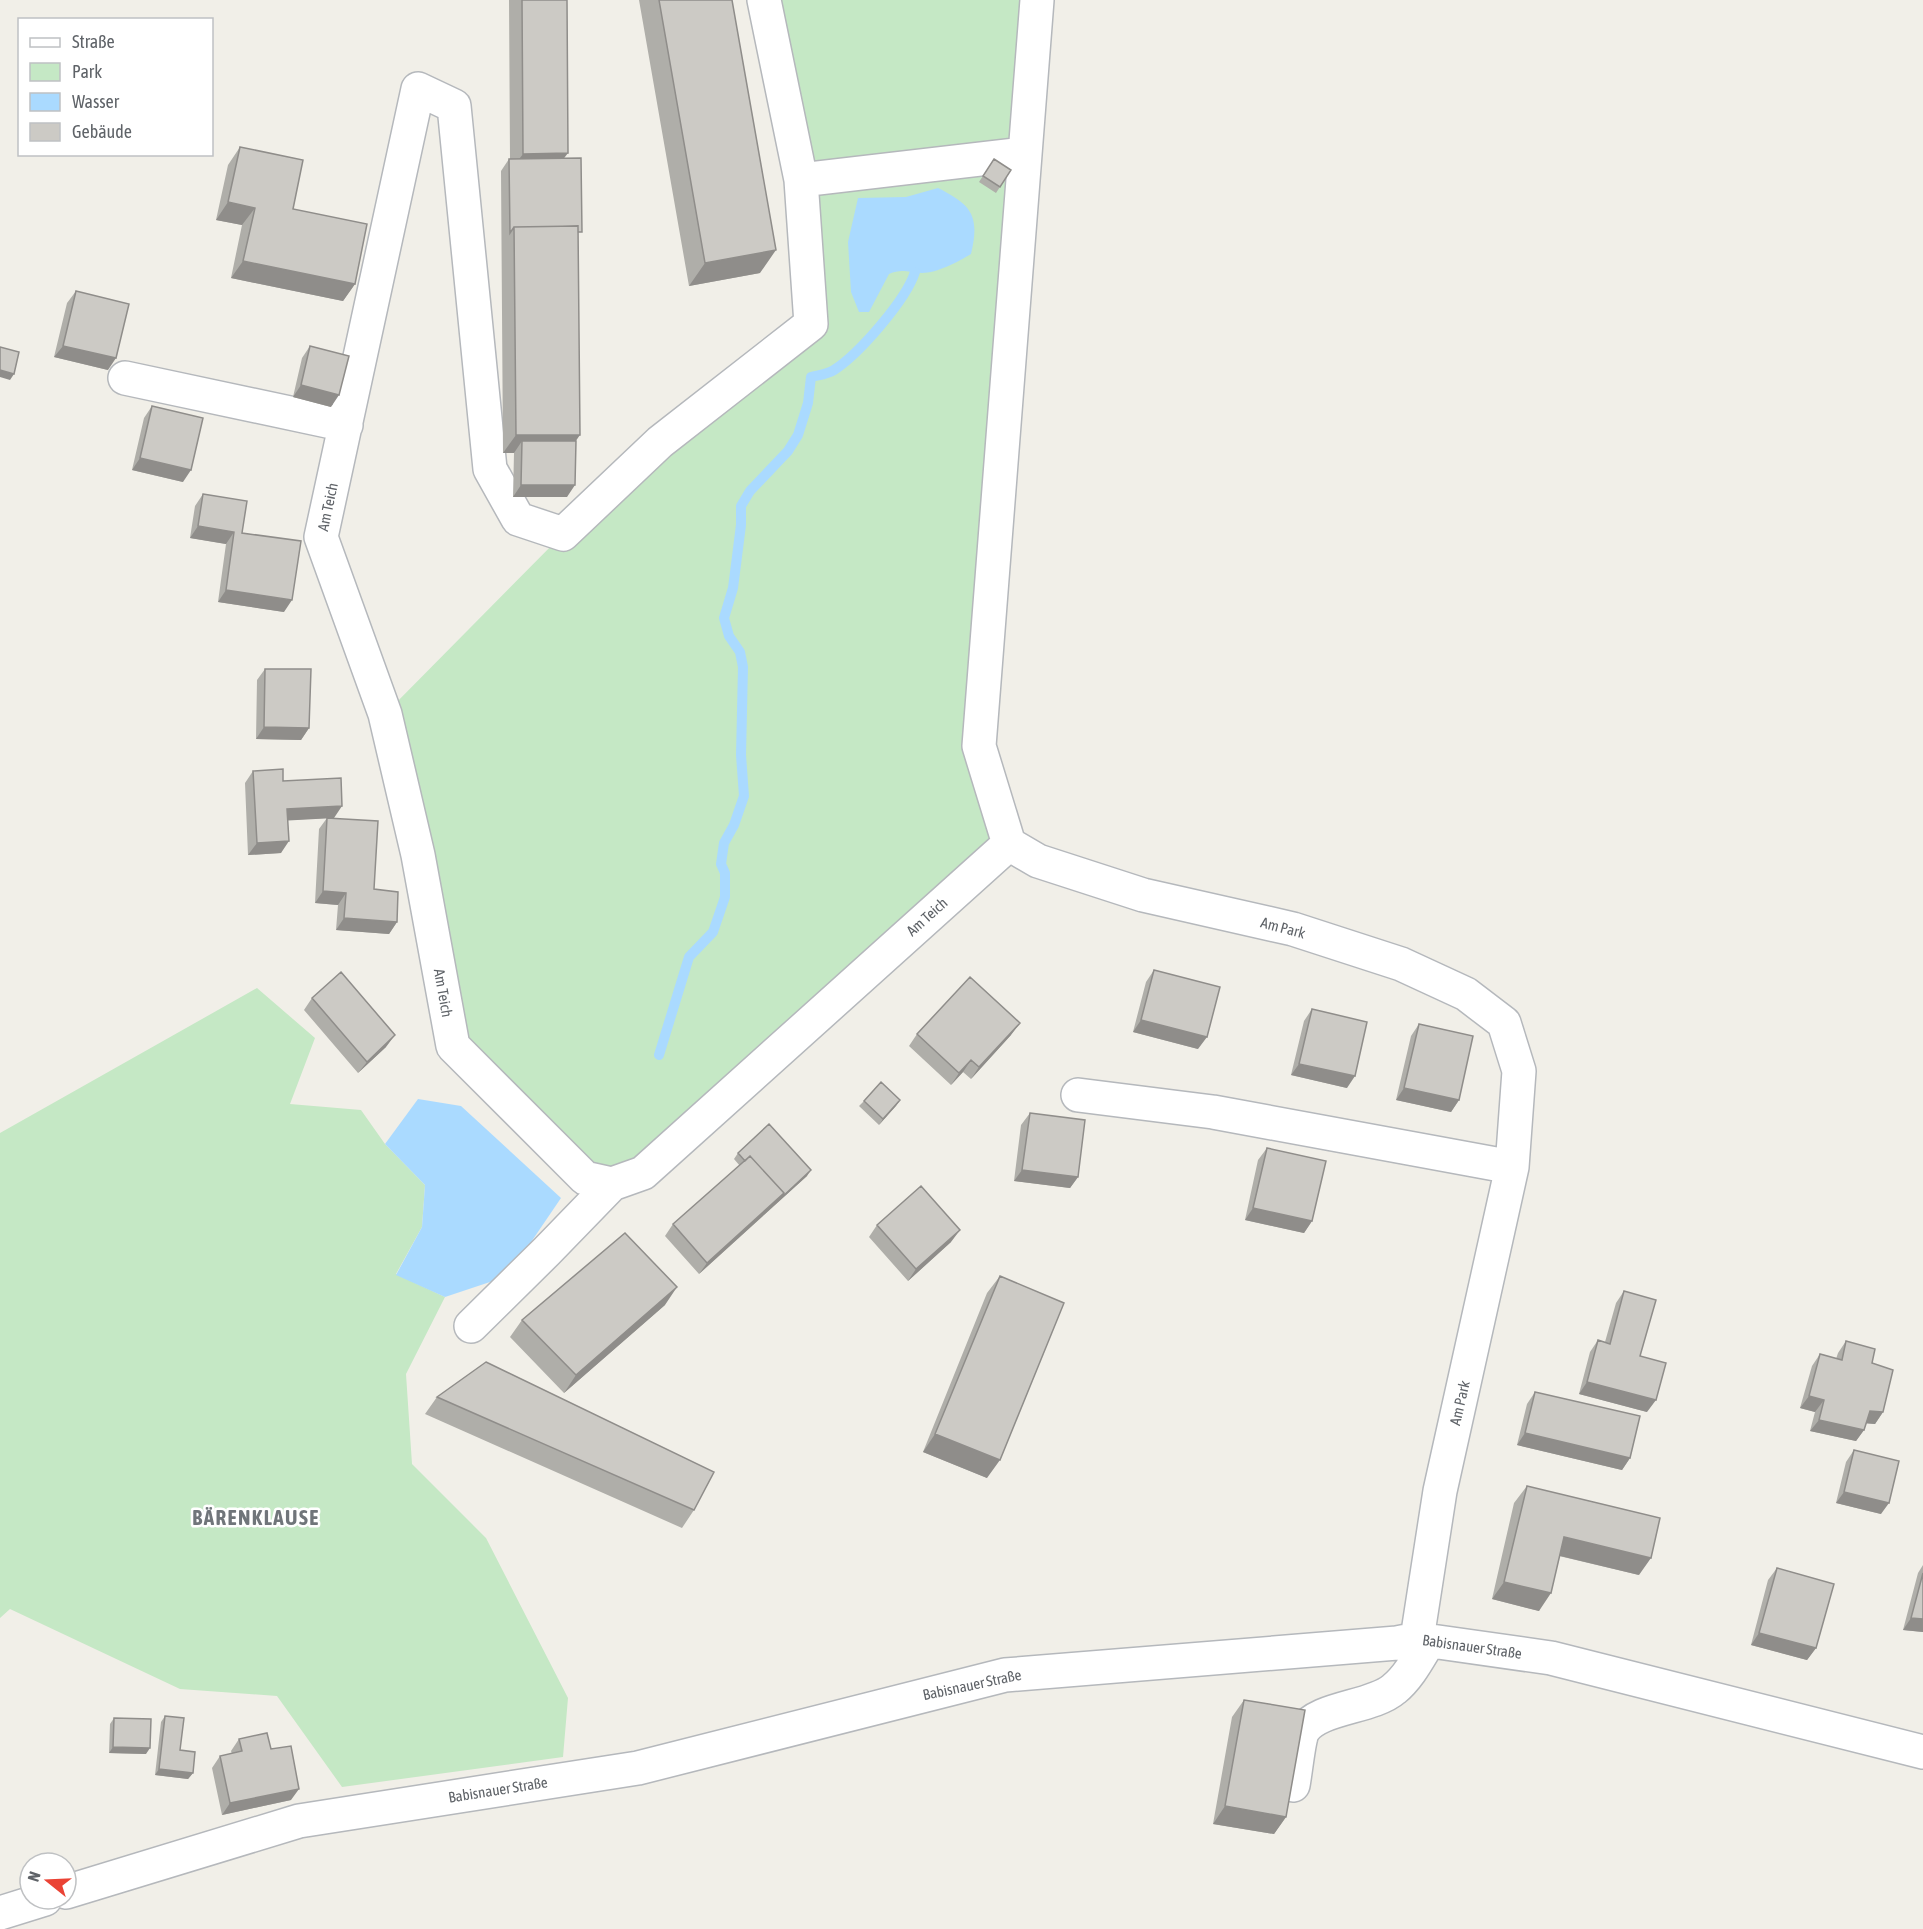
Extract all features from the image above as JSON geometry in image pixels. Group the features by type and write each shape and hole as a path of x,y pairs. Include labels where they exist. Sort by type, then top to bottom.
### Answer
{"street":[{"path":"764,0 801,180 1024,154"},
{"path":"1009,844 979,746 1037,0"},
{"name":"Am Teich","path":"801,180 811,324 660,442 563,534 518,519 490,469 454,106 418,89 321,537 385,714 418,855 453,1046 585,1178 612,1184 643,1173 1009,844"},
{"path":"125,378 346,425"},
{"name":"Am Park","path":"1009,844 1038,861 1143,895 1293,929 1401,964 1466,994 1504,1023 1519,1071 1512,1167 1440,1491 1423,1640"},
{"path":"1078,1095 1213,1112 1512,1167"},
{"path":"471,1326 612,1184"},
{"path":"1293,1785 1302,1731 1325,1715 1365,1703 1395,1689 1410,1672 1423,1640"},
{"name":"Babisnauer Straße","path":"78,1888 299,1821 638,1768 1005,1675 1423,1640 1551,1658 1923,1752"},
{"path":"0,1913 18,1907"}],"green space":[{"path":"764,0 1037,0 979,746 1009,844 612,1184 453,1046 385,714 563,534 811,324"},
{"path":"257,988 315,1038 290,1104 361,1110 385,1144 425,1185 422,1227 396,1274 445,1297 406,1374 412,1464 486,1538 568,1698 563,1757 342,1787 277,1696 180,1689 10,1609 0,1618 0,1133"}],"water":[{"path":"938,188 959,200 971,213 974,241 971,254 954,264 934,271 922,273 902,271 889,274 869,312 859,312 851,292 848,242 858,198 906,197"},
{"path":"418,1099 461,1106 561,1198 508,1276 445,1297 396,1275 422,1227 425,1185 385,1144"}],"building":[{"path":"522,0 567,0 568,153 523,154"},
{"path":"659,0 732,0 776,250 705,263"},
{"path":"240,147 303,160 293,209 367,224 355,284 243,261 255,208 228,202"},
{"path":"581,158 582,232 578,232 578,226 514,227 510,233 509,159"},
{"path":"994,159 1011,170 1000,187 983,176"},
{"path":"578,226 580,435 516,435 514,227"},
{"path":"76,291 129,304 116,358 63,346"},
{"path":"310,346 349,356 339,395 301,385"},
{"path":"0,347 19,352 14,374 0,370"},
{"path":"152,406 203,418 191,470 140,458"},
{"path":"522,441 576,441 575,485 521,485"},
{"path":"203,494 247,501 242,533 301,541 292,600 226,590 234,532 198,526"},
{"path":"265,669 311,669 309,728 264,727"},
{"path":"283,769 283,781 341,778 342,806 287,809 289,841 257,843 253,771"},
{"path":"327,818 378,821 374,889 398,892 397,922 344,918 346,893 323,891"},
{"path":"1154,970 1220,987 1207,1037 1141,1020"},
{"path":"341,972 395,1035 367,1062 312,998"},
{"path":"970,977 1020,1023 979,1067 971,1060 959,1073 917,1034"},
{"path":"1312,1009 1367,1022 1355,1076 1299,1064"},
{"path":"1419,1024 1473,1036 1459,1100 1404,1088"},
{"path":"881,1082 900,1100 883,1119 864,1101"},
{"path":"1030,1113 1085,1120 1078,1177 1022,1170"},
{"path":"769,1124 811,1170 780,1199 784,1193 750,1156 745,1161 738,1153"},
{"path":"1267,1148 1326,1161 1312,1221 1253,1208"},
{"path":"750,1156 784,1193 707,1263 673,1224"},
{"path":"921,1186 960,1230 916,1269 877,1225"},
{"path":"625,1233 677,1287 576,1375 522,1320"},
{"path":"1000,1276 1064,1303 1000,1460 935,1434"},
{"path":"1624,1291 1656,1300 1640,1356 1666,1363 1656,1400 1587,1382 1598,1340 1610,1344"},
{"path":"1846,1341 1875,1349 1872,1363 1893,1370 1883,1412 1870,1411 1864,1430 1819,1420 1824,1400 1809,1396 1820,1354 1842,1360"},
{"path":"486,1362 714,1472 694,1510 437,1397"},
{"path":"1535,1392 1640,1416 1630,1458 1525,1433"},
{"path":"1854,1450 1899,1461 1889,1503 1844,1492"},
{"path":"1527,1486 1660,1518 1651,1558 1564,1537 1551,1593 1504,1582"},
{"path":"1777,1568 1834,1584 1816,1648 1759,1633"},
{"path":"1923,1573 1923,1619 1911,1618"},
{"path":"1244,1700 1305,1710 1286,1817 1225,1806"},
{"path":"165,1716 184,1718 180,1750 195,1752 193,1773 159,1769"},
{"path":"114,1718 151,1719 150,1748 113,1747"},
{"path":"267,1733 271,1749 291,1746 299,1789 230,1803 220,1756 242,1751 239,1739"}],"waterway":[{"path":"659,1055 689,957 713,932 725,897 725,873 721,864 724,843 734,825 744,796 741,755 743,667 740,652 729,636 724,618 733,588 741,525 741,506 750,491 788,451 798,435 808,403 811,377 832,371 856,352 892,311 915,272"}],"district":[{"name":"BÄRENKLAUSE","path":"256,1518"}]}
